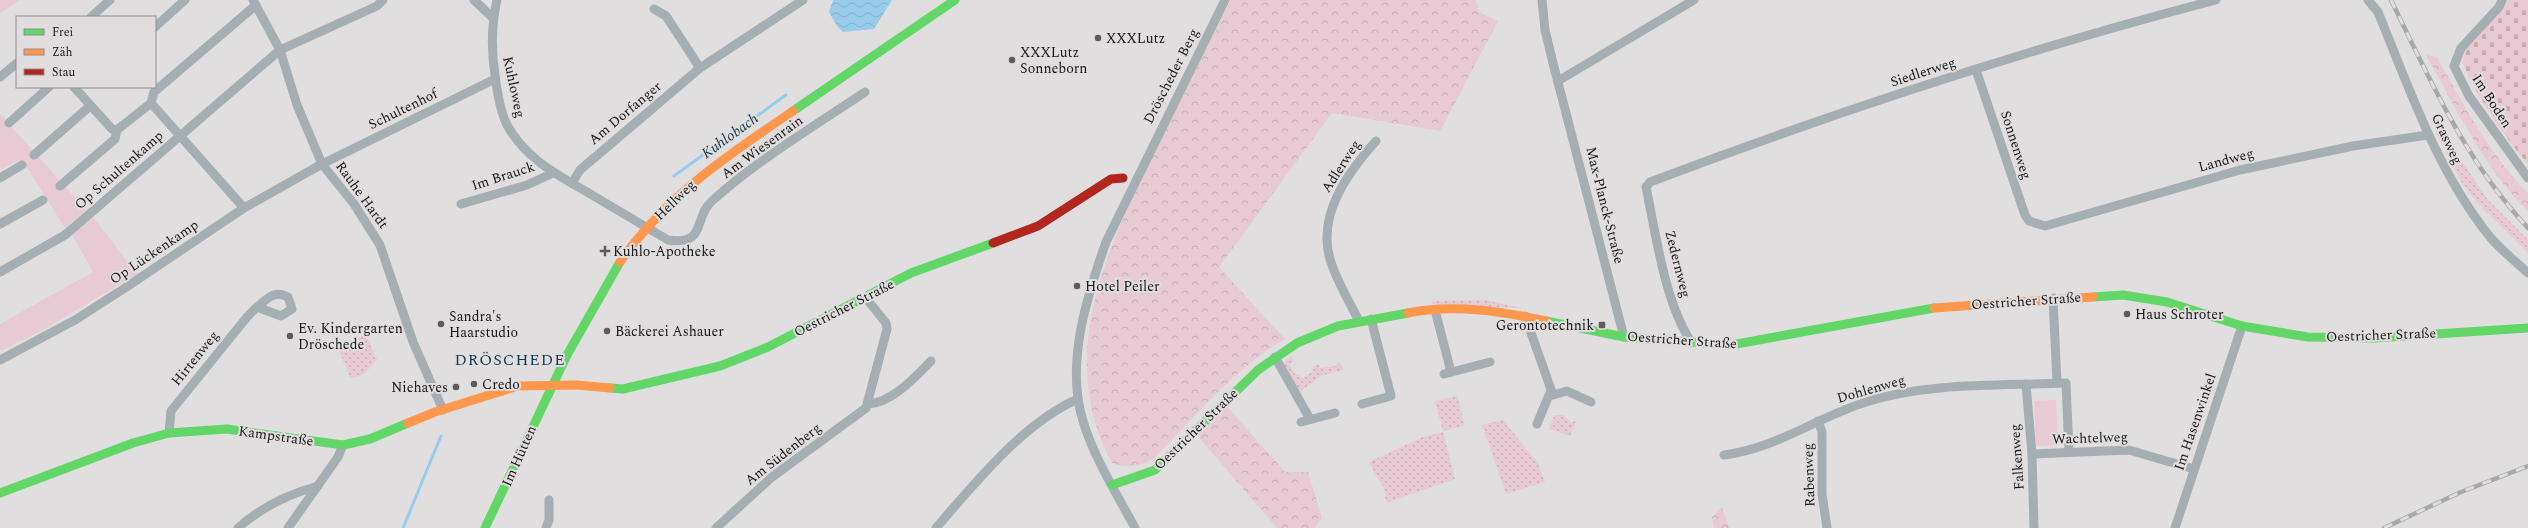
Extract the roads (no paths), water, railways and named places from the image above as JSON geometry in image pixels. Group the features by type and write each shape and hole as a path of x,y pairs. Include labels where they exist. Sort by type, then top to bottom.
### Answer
{"street":[{"path":"92,16 110,0"},
{"path":"156,26 185,0"},
{"name":"Op Schultenkamp","path":"0,272 65,235 77,226 280,50 377,6 383,0"},
{"path":"474,0 493,18"},
{"name":"Kuhloweg","path":"497,0 493,18 492,54 495,79 506,124 525,149 553,173 647,228"},
{"name":"Am Dorfanger","path":"572,183 580,170 700,68 803,0"},
{"name":"Hellweg","path":"551,384 605,286 647,228 678,196 718,162 955,0"},
{"name":"Dröscheder Berg","path":"1078,399 1077,370 1081,340 1095,272 1106,242 1142,164 1224,0"},
{"name":"Max-Planck-Straße","path":"1542,0 1545,30 1624,337"},
{"path":"1558,81 1694,0"},
{"name":"Siedlerweg","path":"1646,187 1650,182 1754,143 1976,70 2101,31 2216,0"},
{"name":"Grasweg","path":"2368,0 2378,12 2428,135 2444,168 2491,238 2528,273"},
{"name":"Im Boden","path":"2502,0 2499,7 2461,48 2454,66 2469,96 2528,178"},
{"name":"Op Schultenkamp","path":"60,186 114,139 116,130 151,103 154,92 255,3"},
{"name":"Rauhe Hardt","path":"255,3 280,50 297,105 322,164 354,204 380,245 413,342 443,410"},
{"path":"654,9 666,16 700,68"},
{"path":"0,77 16,64"},
{"name":"Sonnenweg","path":"1976,70 2025,215 2029,221 2036,225"},
{"name":"Schultenhof","path":"322,164 495,79"},
{"path":"9,123 49,88"},
{"path":"80,89 90,106 107,126 116,130"},
{"name":"Am Wiesenrain","path":"647,228 668,240 678,242 689,239 696,234 711,202 865,92"},
{"name":"Op Schultenkamp","path":"151,103 181,135 244,208"},
{"path":"34,155 90,106"},
{"name":"Landweg","path":"2036,225 2045,226 2240,170 2353,146 2428,135"},
{"name":"Adlerweg","path":"1358,321 1330,259 1327,237 1329,217 1334,202 1362,156 1376,141"},
{"name":"Op Lückenkamp","path":"0,360 75,320 244,208 322,164"},
{"path":"0,178 22,165"},
{"name":"Im Brauck","path":"461,204 527,185 553,173"},
{"name":"Oestricher Straße","path":"551,384 623,389 681,377 720,366 768,347 911,273 1038,226 1111,179 1123,178"},
{"name":"Zedernweg","path":"1646,187 1677,318 1692,343"},
{"path":"0,224 42,200"},
{"name":"Oestricher Straße","path":"1112,485 1130,478 1146,476 1155,470 1258,370 1275,357 1313,335 1358,321 1435,310 1471,308 1525,316 1624,337 1737,345 1926,309 2053,298 2134,295 2167,302 2242,326 2333,338 2528,328"},
{"path":"865,297 886,323 887,329 868,404 878,404 888,398 931,361"},
{"path":"2053,298 2058,383 2066,383 2069,452"},
{"name":"Hirtenweg","path":"169,433 171,411 207,365 257,307"},
{"path":"1435,310 1448,373 1490,362"},
{"path":"1525,316 1553,395 1567,391 1591,402"},
{"path":"1362,404 1391,396 1371,319"},
{"name":"Im Hasenwinkel","path":"2175,528 2242,326"},
{"path":"1275,357 1310,419"},
{"name":"Dohlenweg","path":"1724,455 1759,447 1865,402 1906,392 2058,383"},
{"name":"Kampstraße","path":"0,493 139,441 169,433 228,429 343,445 370,439 393,428 443,410 518,386 551,384"},
{"name":"Im Hütten","path":"485,528 551,384"},
{"name":"Falkenweg","path":"2026,384 2032,454 2034,528"},
{"path":"1537,424 1551,390"},
{"path":"936,528 970,489 1029,430 1058,407 1078,399 1086,432 1135,528"},
{"name":"Am Südenberg","path":"716,528 772,477 860,414 868,404"},
{"path":"1301,422 1335,413"},
{"name":"Rabenweg","path":"1818,422 1822,432 1822,494 1827,528"},
{"path":"288,528 338,457 343,445"},
{"name":"Wachtelweg","path":"2032,454 2129,450 2194,469"},
{"path":"238,528 261,510 299,491 318,486"},
{"path":"546,528 549,520 549,500"}],"water":[{"path":"833,0 892,0 874,29 843,32 837,26 829,12"}],"waterway":[{"name":"Kuhlobach","path":"674,176 786,95"},
{"path":"403,528 441,436"}],"railway":[{"path":"2391,0 2435,90 2468,148 2506,203 2528,228"},
{"path":"2384,528 2461,492 2528,466"}],"place":[{"name":"XXXLutz","path":"1098,38"},
{"name":"XXXLutz Sonneborn","path":"1012,60"},
{"name":"Kuhlo-Apotheke","path":"605,251"},
{"name":"Hotel Peiler","path":"1077,286"},
{"name":"Haus Schroter","path":"2127,314"},
{"name":"Sandra's Haarstudio","path":"441,324"},
{"name":"Gerontotechnik","path":"1602,325"},
{"name":"Bäckerei Ashauer","path":"607,331"},
{"name":"Ev. Kindergarten Dröschede","path":"290,336"},
{"name":"Credo","path":"474,384"},
{"name":"Niehaves","path":"456,387"}],"district":[{"name":"DRÖSCHEDE","path":"510,360"}]}
